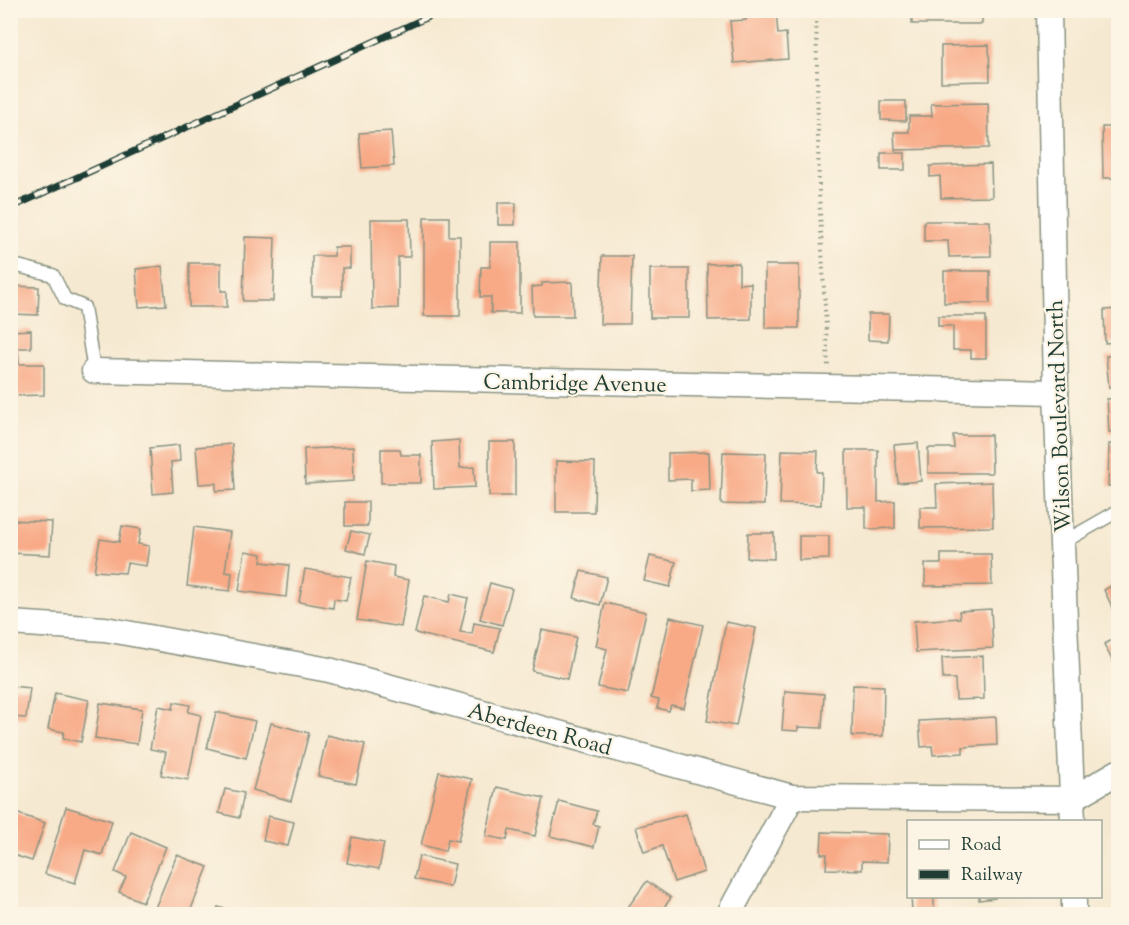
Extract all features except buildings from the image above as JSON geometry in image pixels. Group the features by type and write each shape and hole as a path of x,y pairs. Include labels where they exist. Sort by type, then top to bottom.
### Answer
{"street":[{"name":"Wilson Boulevard North","path":"1049,10 1056,392 1073,810"},
{"name":"Cambridge Avenue","path":"94,370 1056,392"},
{"name":"Aberdeen Road","path":"10,623 105,629 329,670 792,796 1073,810"},
{"path":"1073,810 1119,772"},
{"path":"729,915 792,796"},
{"path":"1074,898 1074,915"}],"lane":[{"path":"10,264 53,275 65,298 84,307 94,370"},
{"path":"1062,543 1119,511"}],"path":[{"path":"816,10 819,193 829,388"}],"railway":[{"path":"10,208 443,10"}]}
